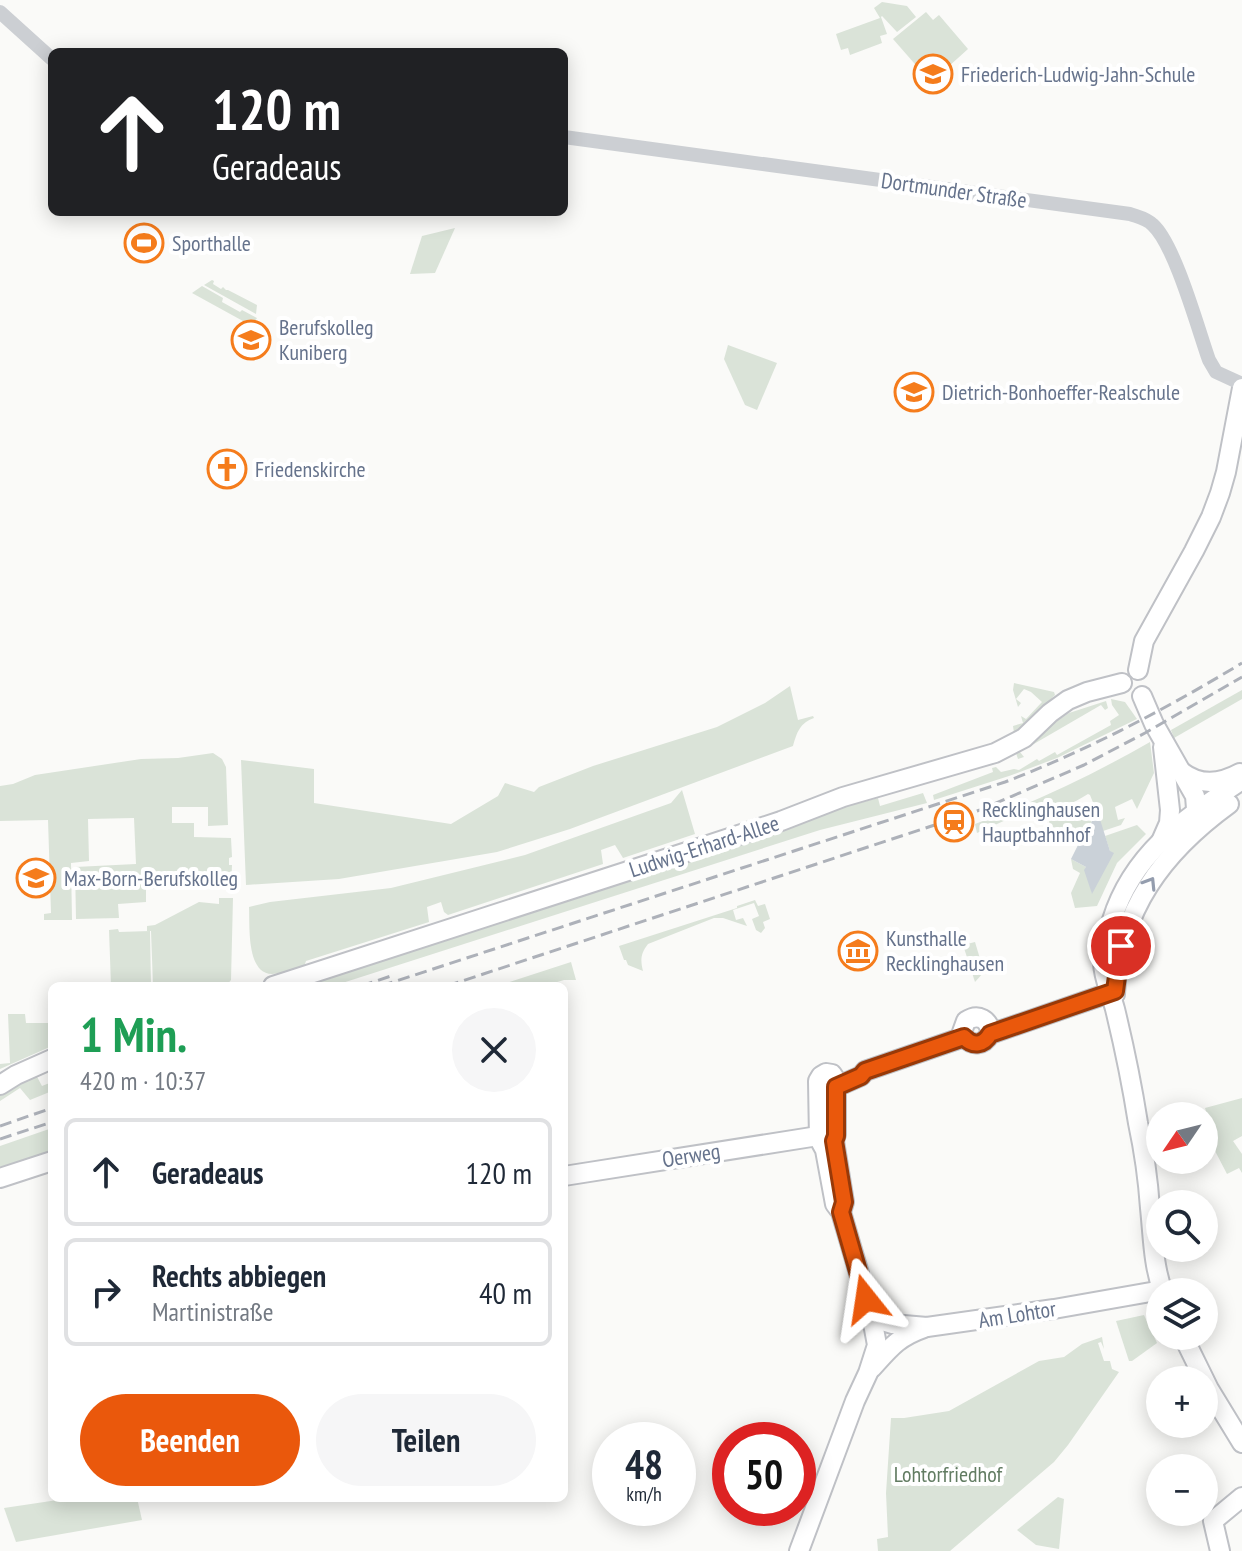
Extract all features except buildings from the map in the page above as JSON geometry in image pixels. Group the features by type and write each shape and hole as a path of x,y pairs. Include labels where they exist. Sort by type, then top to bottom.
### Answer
{"main road":[{"name":"Dortmunder Straße","path":"1138,670 1144,641 1194,551 1220,493 1242,386"},
{"path":"1138,670 1145,674 1149,682 1146,692 1135,697 1128,695 1122,683 1127,673 1138,670"},
{"name":"Ludwig-Erhard-Allee","path":"287,982 742,834 843,797 995,753 1024,738 1063,703 1087,692 1122,683"},
{"path":"1142,696 1144,706 1195,796 1203,820"},
{"path":"1161,737 1181,793 1203,820"},
{"path":"1161,737 1170,810 1169,823 1162,839"},
{"path":"1181,771 1194,780 1211,782 1226,780 1242,771"},
{"path":"1113,992 1121,946 1135,906 1156,872 1242,780"},
{"path":"1158,1278 1139,1123 1113,992 1102,964 1106,939 1117,902 1147,854 1162,839 1203,820 1242,795"},
{"path":"799,1551 877,1345 841,1212 844,1202 825,1140 819,1079 825,1073 835,1081 858,1068 865,1071 964,1037 970,1043 978,1044 987,1039 989,1028 1072,993 1113,992"},
{"path":"0,1085 48,1061"},
{"name":"Oerweg","path":"568,1175 825,1140"},
{"path":"0,1178 48,1162"},
{"name":"Am Lohtor","path":"872,1318 892,1324 927,1327 1146,1294"},
{"path":"868,1373 895,1343 907,1334 927,1327"},
{"path":"1190,1350 1242,1443"},
{"path":"1220,1551 1213,1521 1242,1497"}],"street":[{"path":"0,12 48,55"},
{"name":"Dortmunder Straße","path":"568,138 1144,218 1155,227 1172,258 1216,372 1242,386"}],"green space":[{"path":"882,2 907,6 916,17 897,32 882,16 887,34 880,36 882,43 850,55 848,48 841,50 836,34 880,18 874,8"},
{"path":"926,12 933,20 939,15 968,49 938,76 921,71 893,39"},
{"path":"455,228 435,273 410,274 422,236"},
{"path":"212,280 221,289 223,287 257,305 256,314 204,285"},
{"path":"202,286 223,298 222,302 257,318 252,326 192,293"},
{"path":"728,345 777,363 757,410 745,405 724,359"},
{"path":"1014,683 1054,692 1055,695 1014,733 1013,726 1023,723 1021,716 1026,719 1042,702 1024,689 1016,699 1021,703 1018,707 1013,690"},
{"path":"790,686 798,720 814,718 800,729 793,746 570,829 497,852 339,879 246,885 241,760 314,769 314,803 451,824 498,796 505,783 534,792 539,787 593,766 717,727 765,703"},
{"path":"1242,690 1242,699 1174,738 1171,730"},
{"path":"1111,699 1125,702 1137,719 1057,758 934,800 933,795 993,772 992,768 996,767 1001,772 1019,770 1037,759 1039,761 1055,752 1057,755 1111,725 1110,721 1119,715"},
{"path":"1106,701 1108,708 1105,710 1101,705 1020,752 1024,757 1018,759 1016,753 1069,713"},
{"path":"1150,742 1154,773 1137,809 1132,799 1115,807 1118,820 1125,818 1121,825 1103,831 1096,811 1085,836 1081,834 1078,839 1061,845 1055,842 1059,839 1049,821 1094,805 1088,794 1064,806 1034,811 1019,818 1017,815 977,833 975,824 1064,787"},
{"path":"213,753 222,759 226,767 228,825 208,826 208,807 172,807 172,823 194,823 194,837 231,838 231,889 146,889 146,902 118,904 119,918 76,919 75,867 136,864 134,818 88,819 89,861 71,863 72,920 44,920 44,914 51,913 48,820 0,821 0,786 35,775 141,759"},
{"path":"682,790 695,834 623,858 615,845 601,850 603,864 448,915 441,902 427,907 429,922 306,961 304,967 272,974 264,972 254,958 249,907 391,888 525,855 671,803"},
{"path":"923,793 927,803 820,830 345,982 316,982 781,831 834,810 878,798 880,806"},
{"path":"1137,825 1146,834 1117,863 1097,906 1075,908 1071,893 1080,873 1073,869 1071,859 1086,867 1092,893 1110,851 1105,836"},
{"path":"219,898 233,898 229,982 153,982 151,931 147,931 147,926 155,925 199,902 219,904"},
{"path":"755,900 758,906 765,904 770,919 763,922 765,928 761,933 756,930 752,919 759,916 754,903 733,910 736,920 743,918 747,926 714,918 648,944 642,956 643,971 624,960 619,946"},
{"path":"109,930 150,931 151,982 111,982"},
{"path":"975,942 984,972 975,982 963,945"},
{"path":"571,962 576,980 557,982 509,982"},
{"path":"8,1014 25,1014 26,1023 48,1023 48,1048 0,1069 0,1064 10,1063"},
{"path":"36,1075 42,1086 48,1084 48,1093 30,1100 20,1088 0,1101 0,1095"},
{"path":"1242,1098 1242,1136 1233,1141 1242,1154 1242,1173 1239,1168 1227,1174 1218,1157 1218,1104"},
{"path":"48,1129 48,1153 0,1167 0,1146"},
{"path":"1144,1315 1146,1319 1147,1350 1132,1361 1129,1361 1116,1321"},
{"name":"Lohtorfriedhof","path":"1102,1337 1104,1349 1101,1342 1098,1343 1104,1361 1110,1361 1112,1369 1119,1372 1054,1462 950,1551 878,1551 877,1539 888,1537 886,1493 891,1418 949,1411 1039,1361 1064,1357 1082,1344"},
{"path":"1058,1497 1064,1499 1059,1549 1036,1545 1017,1530"},
{"path":"48,1501 138,1502 142,1520 16,1542 4,1508"}],"shaded area":[{"path":"1097,810 1110,851 1114,853 1092,894 1084,870 1086,867 1071,859 1078,845 1088,842 1085,836"}],"railway":[{"path":"393,982 1005,782 1126,728 1242,663"},
{"path":"459,982 980,810 1084,765 1242,677"},
{"path":"373,982 391,976"},
{"path":"0,1126 48,1109"},
{"path":"0,1139 48,1123"}],"place":[{"name":"Friederich-Ludwig-Jahn-Schule","path":"933,74"},
{"name":"Sporthalle","path":"144,243"},
{"name":"Berufskolleg Kuniberg","path":"251,340"},
{"name":"Dietrich-Bonhoeffer-Realschule","path":"914,392"},
{"name":"Friedenskirche","path":"227,469"},
{"name":"Recklinghausen Hauptbahnhof","path":"954,822"},
{"name":"Max-Born-Berufskolleg","path":"36,878"},
{"name":"Kunsthalle Recklinghausen","path":"858,951"}],"route":[{"path":"866,1299 841,1212 844,1202 834,1141 836,1087 861,1076 865,1071 964,1037 970,1043 982,1043 990,1034 1115,991 1121,946"}]}
